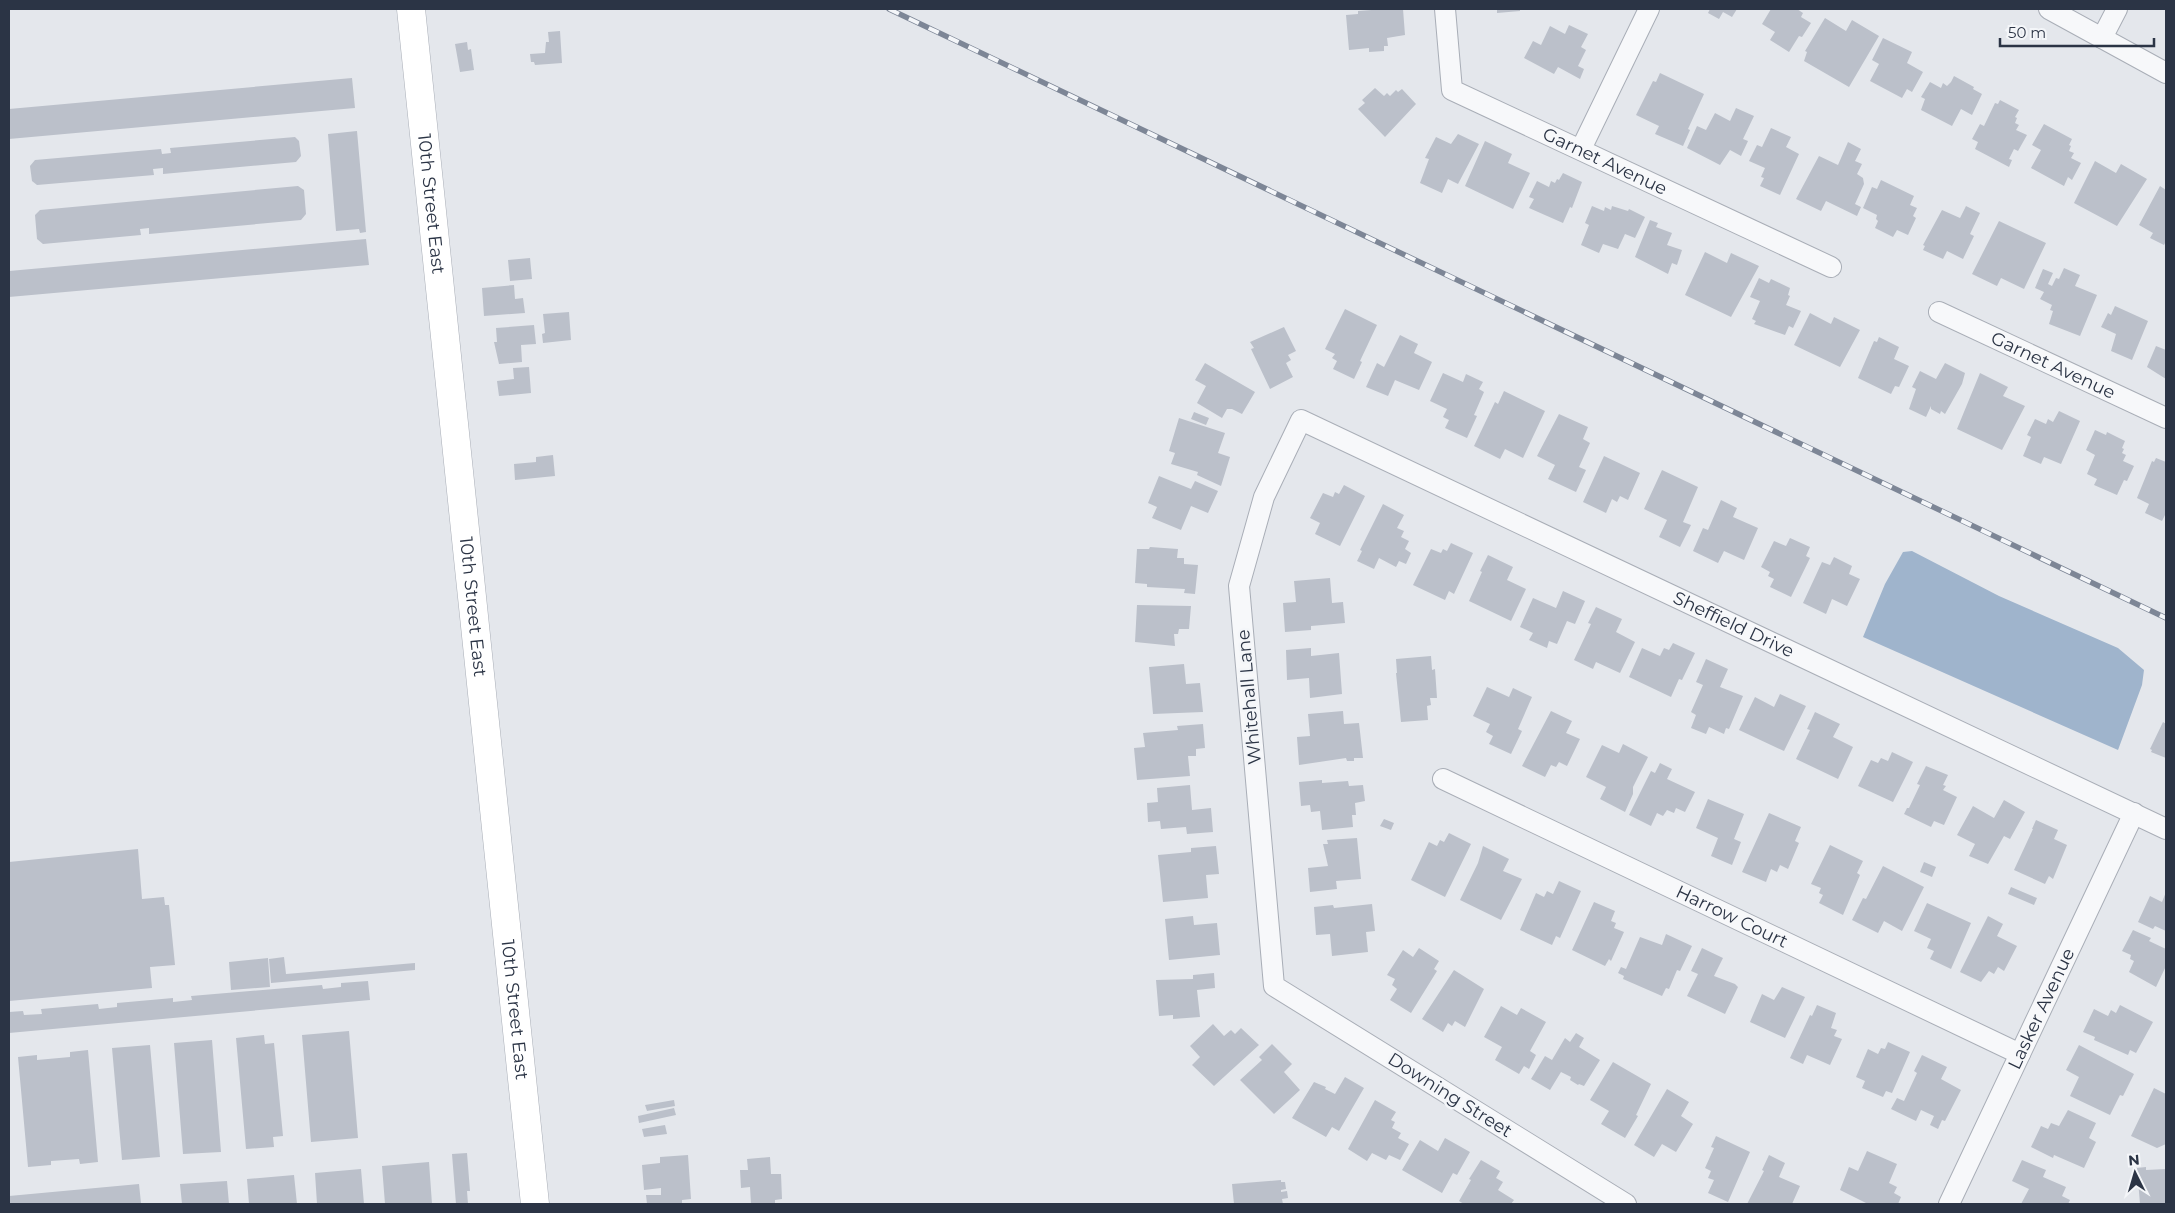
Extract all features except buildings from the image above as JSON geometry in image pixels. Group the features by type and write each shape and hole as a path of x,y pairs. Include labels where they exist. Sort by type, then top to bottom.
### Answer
{"main road":[{"name":"10th Street East","path":"411,9 535,1204"}],"street":[{"name":"Garnet Avenue","path":"1445,9 1452,90 1582,149 1831,267"},
{"path":"1582,149 1649,9"},
{"path":"2050,9 2166,73"},
{"path":"2102,38 2117,9"},
{"name":"Garnet Avenue","path":"1939,312 2166,418"},
{"name":"Sheffield Drive","path":"1301,420 2166,829"},
{"name":"Whitehall Lane","path":"1274,986 1239,586 1264,498 1301,420"},
{"name":"Harrow Court","path":"1443,779 2020,1054"},
{"name":"Lasker Avenue","path":"1949,1204 2134,813"},
{"name":"Downing Street","path":"1274,986 1626,1204"}],"water":[{"path":"1912,551 1999,596 2118,648 2144,670 2142,685 2118,750 1863,637 1885,584 1903,552"}],"railway":[{"path":"889,9 2166,618"}]}
